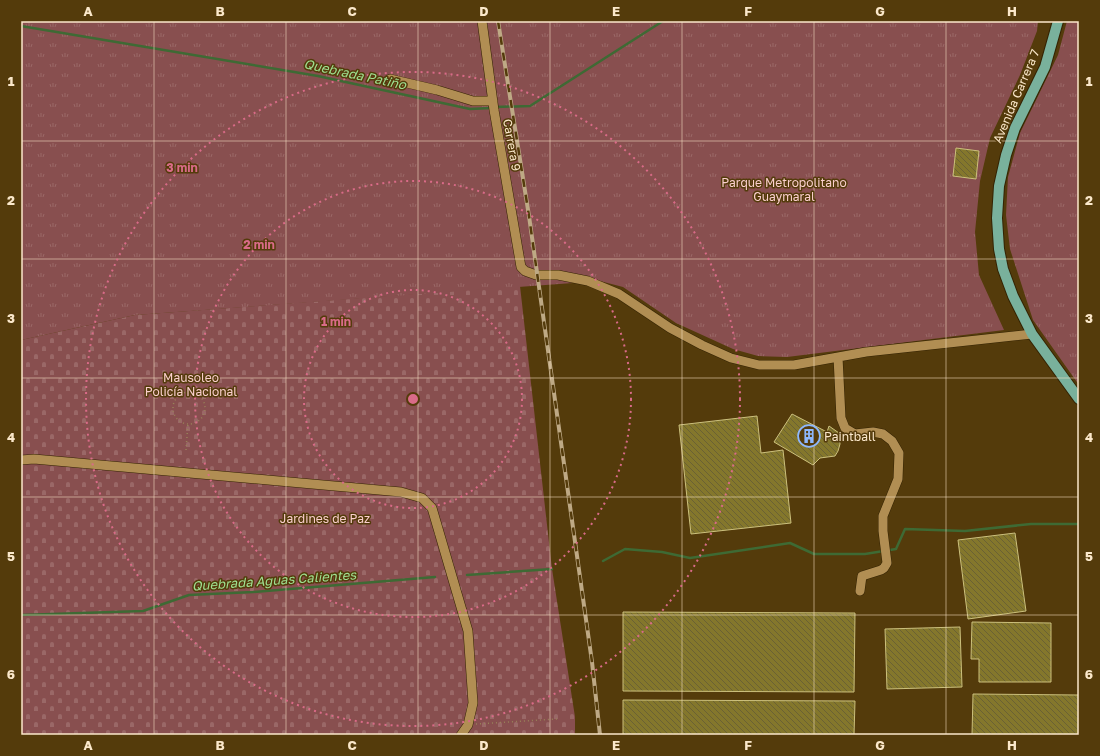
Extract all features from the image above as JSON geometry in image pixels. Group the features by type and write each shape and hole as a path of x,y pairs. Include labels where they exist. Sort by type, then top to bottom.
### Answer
{"main road":[{"name":"Avenida Carrera 7","path":"1058,21 1044,67 1015,128 1008,148 999,186 997,218 999,249 1003,269 1013,296 1032,334 1079,400"}],"street":[{"name":"Carrera 9","path":"482,21 493,101 521,267 525,271 536,275 558,275 588,281 619,294 670,328 731,358 758,365 794,365 838,357"},
{"path":"390,79 473,101 493,101"},
{"path":"860,591 862,576 881,570 887,563 883,531 883,516 898,479 899,453 892,441 884,434 873,432 855,434 845,428 841,418 838,357 866,352 1032,334"},
{"path":"21,460 50,460 401,492 422,498 432,508 438,523 468,631 472,703 468,725 461,735"}],"path":[{"path":"189,392 199,396 202,399 204,409 203,414 197,421 188,423 182,422 178,419 173,410 179,396 189,392"},
{"path":"186,450 188,423"},
{"path":"468,725 556,718"}],"green space":[{"name":"Parque Metropolitano Guaymaral","path":"21,21 1038,21 1037,31 1020,75 990,138 980,181 975,232 979,275 1004,330 787,357 758,356 733,349 676,323 623,287 600,281 135,315 21,340"},
{"path":"1067,21 1079,21 1079,385 1033,320 1010,249 1006,215 1008,177 1020,133 1058,55"},
{"name":"Jardines de Paz","path":"520,286 552,569 575,717 575,735 21,735 21,340 135,315"}],"building":[{"path":"956,148 979,151 976,179 953,176"},
{"name":"Paintball","path":"792,414 827,432 829,426 839,433 840,444 835,456 820,458 813,465 774,442"},
{"path":"757,416 761,453 783,450 791,523 691,534 679,425"},
{"path":"1015,533 1026,611 968,619 958,540"},
{"path":"623,612 855,613 854,692 623,691"},
{"path":"972,622 1051,623 1051,682 979,682 979,659 971,659"},
{"path":"960,627 962,687 887,689 885,629"},
{"path":"973,694 1079,695 1079,735 972,735"},
{"path":"623,700 855,701 854,735 623,735"}],"waterway":[{"name":"Quebrada Patiño","path":"496,107 530,106 663,21"},
{"name":"Quebrada Patiño","path":"21,26 318,76 470,109 491,108"},
{"name":"Quebrada Aguas Calientes","path":"603,561 625,549 662,552 690,558 790,543 814,554 865,554 896,549 905,529 965,531 1031,524 1079,524"},
{"path":"467,575 552,569"},
{"name":"Quebrada Aguas Calientes","path":"21,615 143,611 189,595 253,592 435,577"}],"railway":[{"path":"498,21 529,216 592,662 600,735"}],"place":[{"name":"Paintball","path":"809,436"}],"park label":[{"name":"Mausoleo Policía Nacional","path":"191,384"}]}
